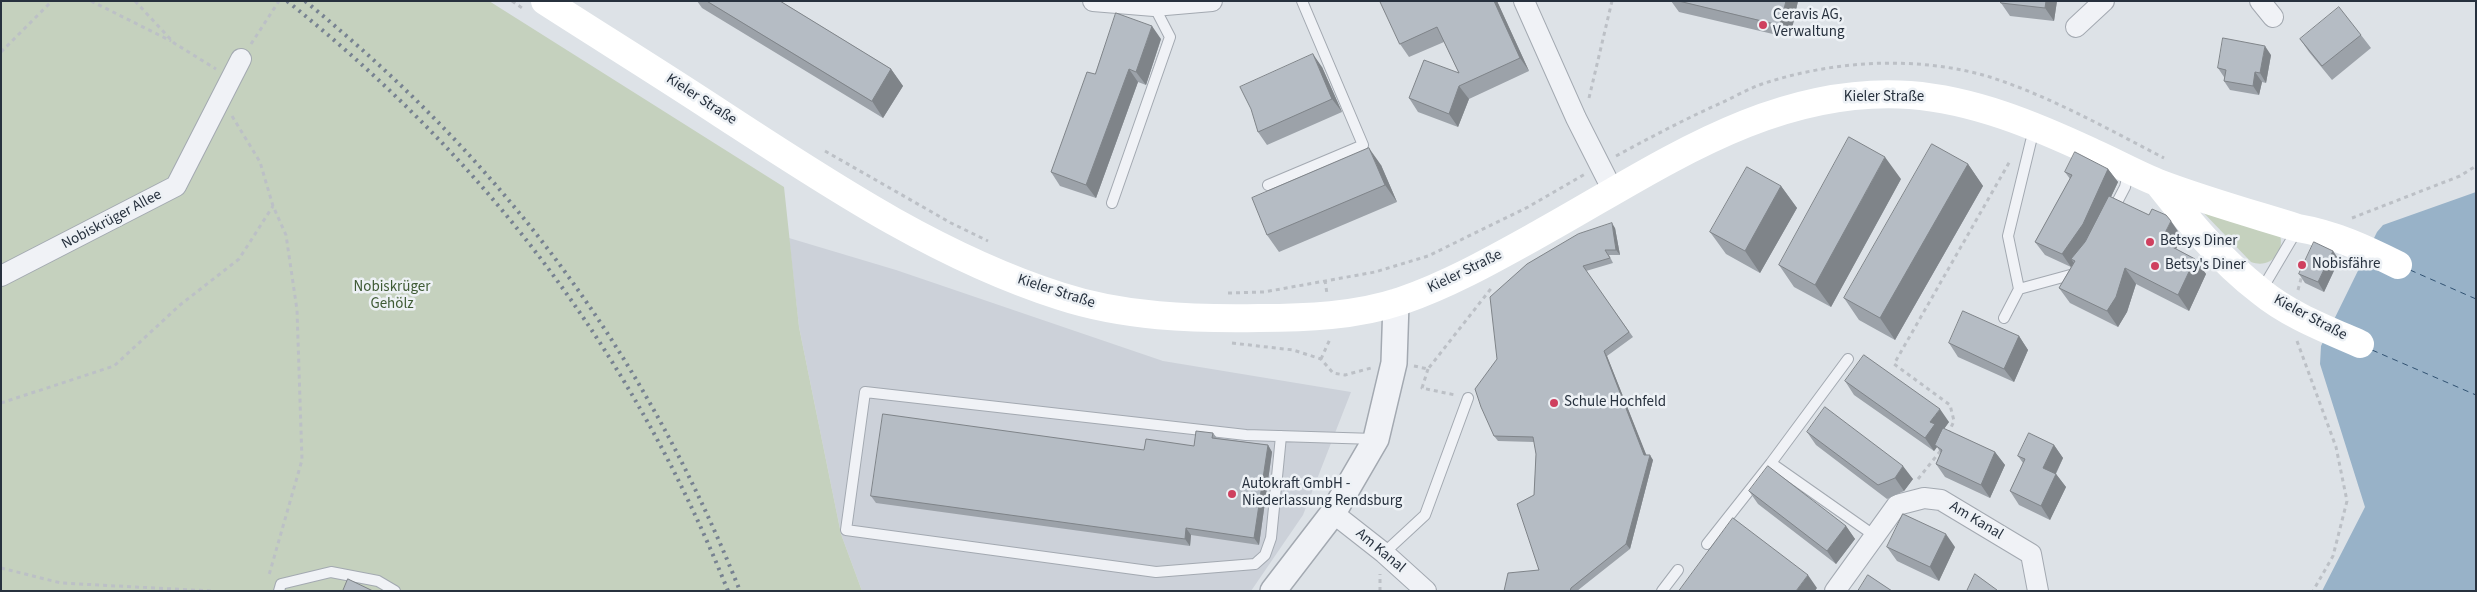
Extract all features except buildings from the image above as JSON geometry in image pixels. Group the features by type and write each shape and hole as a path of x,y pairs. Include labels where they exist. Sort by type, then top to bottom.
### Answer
{"main road":[{"name":"Kieler Straße","path":"545,1 809,171 938,245 978,265 1062,296 1105,308 1209,319 1307,318 1396,303 1456,280 1614,192 1665,161 1712,137 1760,117 1813,101 1858,96 1908,95 1950,100 1985,108 2038,128 2129,169 2163,172 2298,228 2319,231 2359,246 2398,265"},
{"name":"Kieler Straße","path":"2163,172 2204,241 2260,292 2307,320 2360,344"}],"street":[{"path":"1093,1 1154,6 1212,1"},
{"path":"1524,1 1576,118 1614,192"},
{"path":"2076,27 2104,1"},
{"path":"2260,1 2273,17"},
{"name":"Nobiskrüger Allee","path":"1,276 176,186 241,59"},
{"path":"1274,591 1333,512 1376,439 1394,363 1396,303"},
{"name":"Am Kanal","path":"1897,505 1924,498 1941,500 2031,554 2038,591"},
{"path":"1835,591 1897,505"},
{"name":"Am Kanal","path":"1333,512 1384,553 1426,591"}],"lane":[{"path":"1268,185 1364,145 1302,1"},
{"path":"1112,203 1170,37 1154,6"},
{"path":"2004,318 2019,289 2008,236 2031,141 2038,128"},
{"path":"2108,219 2125,187 2129,169"},
{"name":"Kieler Straße","path":"2260,292 2298,228"},
{"path":"2019,289 2074,274 2087,260"},
{"path":"1707,544 1772,463 1848,359"},
{"path":"1281,436 1271,538 1265,555 1255,564 1156,572 846,530 865,392 1246,434 1376,439"},
{"path":"1384,553 1425,515 1468,398"},
{"path":"1772,463 1875,536"},
{"path":"1662,591 1678,570"},
{"path":"278,591 281,584 330,572 378,581 395,591"}],"path":[{"path":"1,52 52,1"},
{"path":"91,1 174,43 230,78"},
{"path":"134,1 174,43"},
{"path":"241,59 279,1"},
{"path":"1576,118 1587,106 1612,1"},
{"path":"1225,293 1264,292 1375,272 1428,256 1528,207 1667,127 1761,84 1828,68 1872,64 1938,67 1991,78 2071,109 2163,172"},
{"path":"227,108 260,162 273,206 286,235 297,310 302,460 267,581"},
{"path":"820,148 951,223 995,244"},
{"path":"1948,436 1954,421 1950,405 1894,364 2012,158"},
{"path":"2378,208 2460,176 2476,166"},
{"path":"1,403 114,366 180,304 239,259 273,206"},
{"path":"2305,267 2297,287 2307,320"},
{"path":"2301,353 2336,447 2347,501 2333,556 2313,591"},
{"path":"1428,368 1422,388 1468,398"},
{"path":"1897,505 1944,443"},
{"path":"1,568 62,583 211,591"}],"shaded area":[{"path":"789,238 896,270 1163,361 1351,392 1303,515 1251,591 862,591 841,534 799,327"}],"green space":[{"name":"Nobiskrüger Gehölz","path":"1,1 489,1 784,187 799,327 841,534 862,591 1,591"},
{"path":"2199,208 2280,235 2281,242 2278,253 2270,261 2264,263 2251,262"}],"water":[{"path":"2476,192 2476,591 2322,591 2365,507 2320,364 2321,346 2377,232 2383,225"}],"ferry route":[{"path":"2410,270 2476,299"},
{"path":"2372,350 2476,395"}],"railway":[{"path":"287,1 360,63 427,128 490,195 547,267 599,342 647,421 690,504 728,591"},
{"path":"305,1 377,63 444,128 505,196 562,267 613,342 660,420 702,503 740,591"}],"place":[{"name":"Ceravis AG, Verwaltung","path":"1763,25"},
{"name":"Betsys Diner","path":"2150,242"},
{"name":"Nobisfähre","path":"2302,265"},
{"name":"Betsy's Diner","path":"2155,266"},
{"name":"Schule Hochfeld","path":"1554,403"},
{"name":"Autokraft GmbH - Niederlassung Rendsburg","path":"1232,494"}]}
